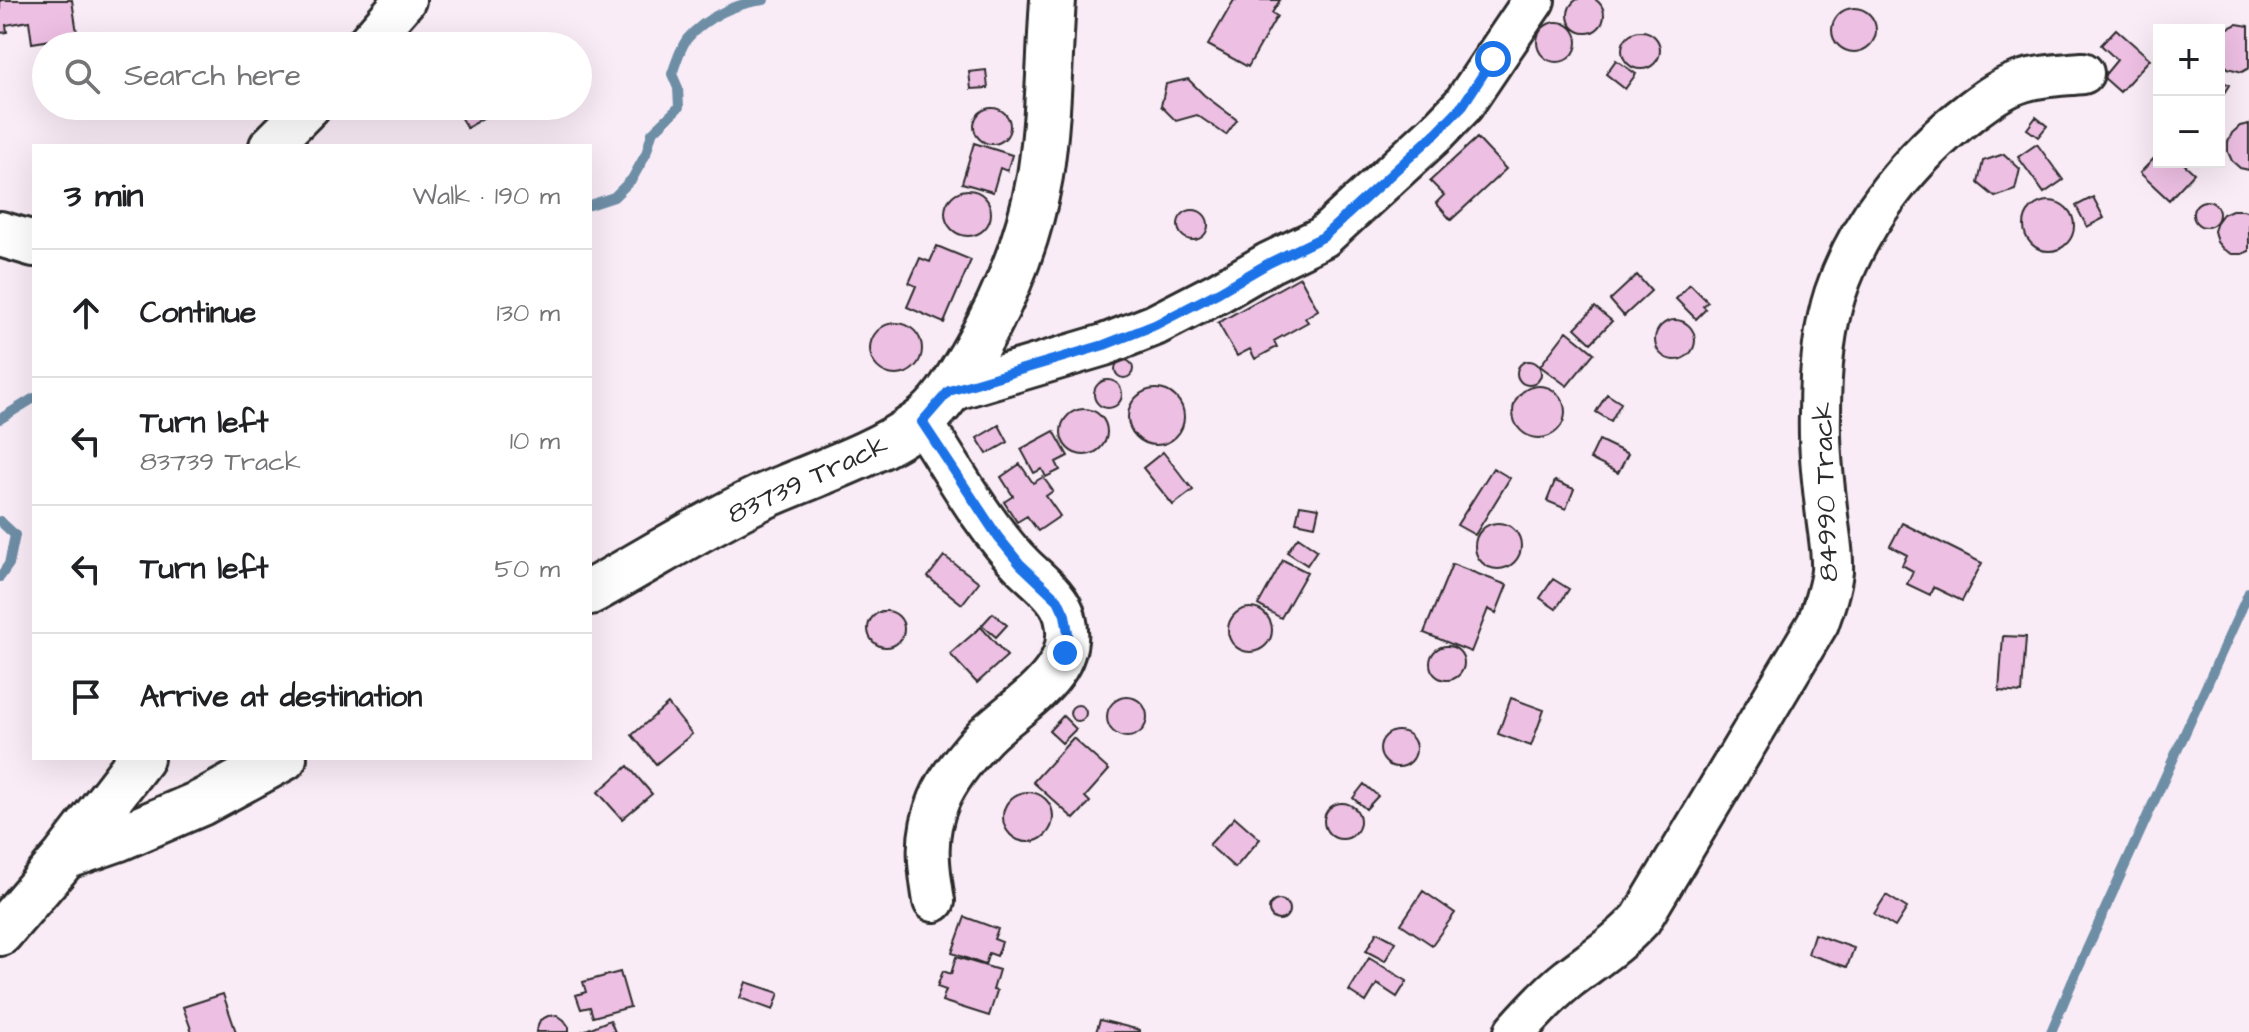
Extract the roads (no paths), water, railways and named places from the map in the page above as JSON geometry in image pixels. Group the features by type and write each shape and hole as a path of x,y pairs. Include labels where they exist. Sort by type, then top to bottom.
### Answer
{"street":[{"path":"377,32 405,0"},
{"name":"83739 Track","path":"592,591 760,498 857,458 935,406 990,324 1014,271 1031,217 1040,177 1053,0"},
{"path":"934,901 927,858 930,829 939,798 964,760 987,734 1053,676 1065,653 1068,633 1058,600 1020,564 998,537 935,406 1155,325 1323,237 1463,105 1534,0"},
{"name":"84990 Track","path":"1515,1032 1566,981 1607,952 1641,919 1818,623 1827,599 1832,570 1820,453 1820,411 1828,324 1839,284 1869,223 1898,181 1923,153 1994,93 2022,81 2083,73"},
{"path":"272,144 296,120"},
{"path":"0,234 32,243"},
{"path":"0,933 65,857 139,760"},
{"path":"65,857 117,839 201,803 280,760"}],"waterway":[{"path":"592,204 614,197 632,179 646,154 652,133 679,107 678,88 672,74 687,39 722,12 764,0"},
{"path":"0,419 32,399"},
{"path":"0,521 15,535 9,564 0,577"},
{"path":"2051,1032 2249,592"}]}
